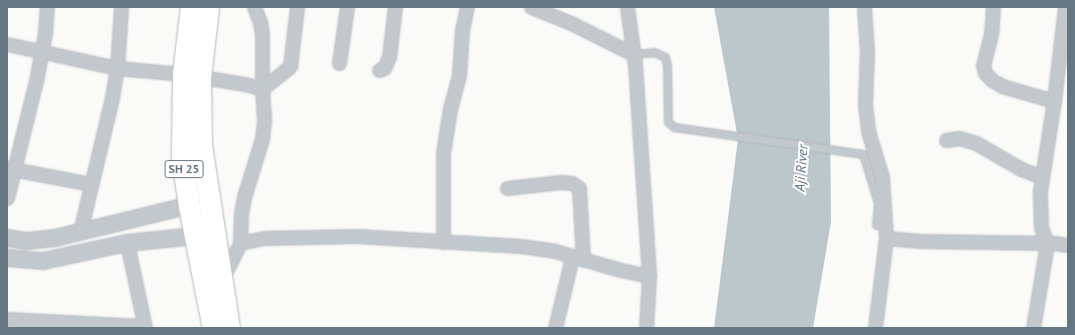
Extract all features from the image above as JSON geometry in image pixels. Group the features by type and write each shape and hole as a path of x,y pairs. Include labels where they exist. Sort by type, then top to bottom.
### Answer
{"main road":[{"name":"SH 25","path":"191,7 191,75 182,158 199,203 213,278 213,328"},
{"path":"191,75 208,7"},
{"path":"213,278 229,328"}],"street":[{"path":"7,198 11,168 42,51 48,7"},
{"path":"80,232 112,98 117,68 121,7"},
{"path":"213,278 240,243 241,214 244,197 262,139 264,121 262,89 262,34 260,22 254,7"},
{"path":"262,89 290,66 297,7"},
{"path":"339,63 347,7"},
{"path":"379,70 384,68 389,57 395,7"},
{"path":"443,242 443,153 450,109 459,75 462,30 467,7"},
{"path":"531,7 571,23 633,54"},
{"path":"627,7 633,54 649,276 646,328"},
{"path":"864,7 867,52 865,105 868,131 882,177 886,238 875,328"},
{"path":"993,7 991,34 982,65 985,73 992,80 1002,86 1054,101"},
{"path":"1033,328 1048,242 1041,227 1040,212 1042,177 1054,101 1065,7"},
{"path":"7,44 117,68 191,75 245,84 262,89"},
{"path":"946,140 960,138 976,143 1021,169 1042,177"},
{"path":"11,168 91,184"},
{"path":"507,188 561,182 572,183 579,188 578,258 555,328"},
{"path":"7,238 27,241 41,240 199,203"},
{"path":"7,258 43,261 127,243 205,235"},
{"path":"240,243 263,238 356,236 521,246 555,251 649,276"},
{"path":"886,238 920,241 1048,242 1068,245"},
{"path":"7,319 144,327 127,243"}],"lane":[{"path":"633,54 654,52 665,57 667,66 668,122 674,127 863,154 878,203 876,225"}],"water":[{"name":"Aji River","path":"714,7 829,7 831,222 813,328 714,328 738,139"}]}
